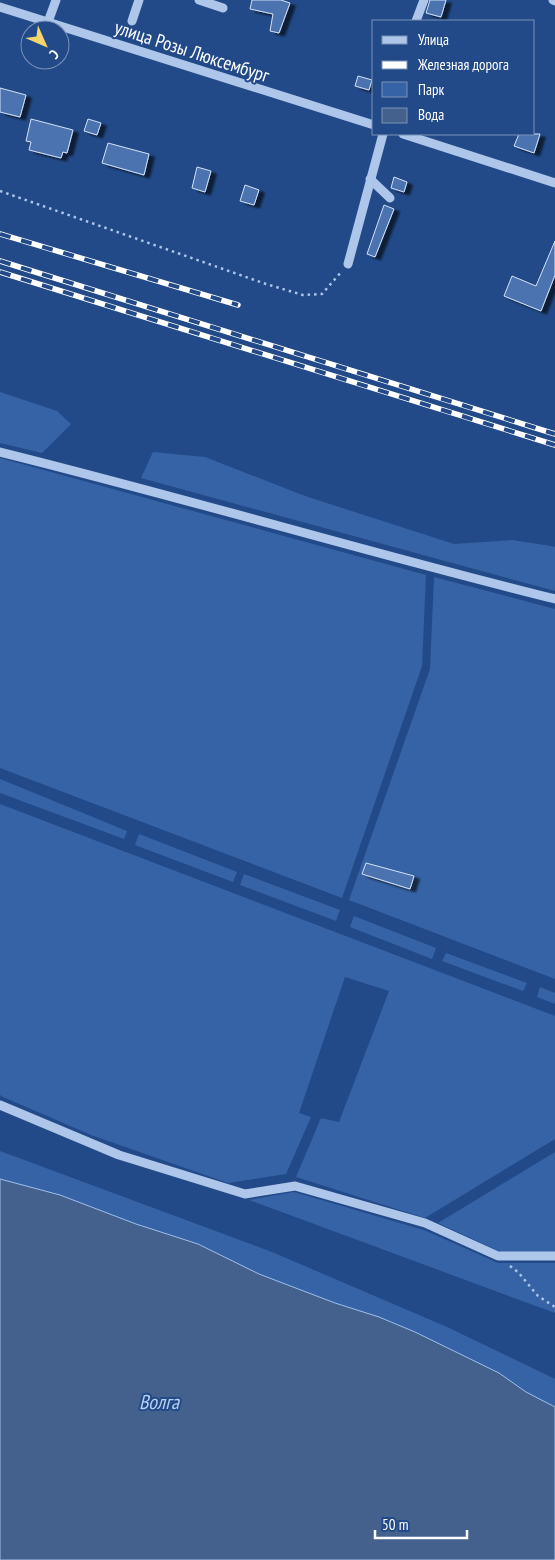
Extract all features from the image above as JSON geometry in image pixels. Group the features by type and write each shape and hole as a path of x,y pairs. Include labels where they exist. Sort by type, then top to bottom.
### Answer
{"street":[{"path":"49,20 56,0"},
{"path":"132,21 139,0"},
{"path":"199,0 223,8"},
{"path":"416,20 424,0"},
{"name":"улица Розы Люксембург","path":"0,7 42,20"},
{"name":"улица Розы Люксембург","path":"70,29 372,123"},
{"path":"348,264 383,135"},
{"path":"406,135 555,183"},
{"path":"370,179 390,198"},
{"path":"0,452 128,484 426,567 555,599"},
{"path":"0,1104 119,1155 245,1194 295,1186 425,1223 498,1256 555,1256"}],"path":[{"path":"0,191 303,295 322,294 348,264"},
{"path":"498,1256 518,1272 538,1296 555,1307"}],"green space":[{"path":"0,392 57,411 71,424 42,453 0,443"},
{"path":"153,452 205,457 305,496 454,544 512,540 555,547 555,591 141,478"},
{"path":"0,458 426,575 422,666 342,898 0,768"},
{"path":"434,577 555,609 555,979 349,900 430,669"},
{"path":"0,779 127,831 124,839 0,793"},
{"path":"0,804 555,1016 555,1139 425,1218 296,1177 321,1118 339,1122 389,991 345,977 299,1113 311,1117 286,1174 228,1183 91,1135 3,1097 0,1095"},
{"path":"139,834 237,872 233,882 135,845"},
{"path":"244,874 340,910 336,921 240,885"},
{"path":"354,916 436,948 432,959 350,927"},
{"path":"446,953 527,983 523,991 442,961"},
{"path":"540,987 555,993 555,1004 537,997"},
{"path":"0,1151 272,1252 447,1327 555,1379 555,1407 526,1392 499,1373 415,1332 379,1317 335,1303 259,1274 198,1244 136,1224 60,1195 0,1179"},
{"path":"555,1152 555,1252 501,1252 438,1223"},
{"path":"294,1192 424,1230 498,1263 555,1263 555,1313 249,1200"}],"water":[{"name":"Волга","path":"0,1179 60,1195 136,1224 198,1244 259,1274 335,1303 379,1317 415,1332 499,1373 526,1392 555,1407 555,1560 0,1560"}],"building":[{"path":"252,0 281,0 290,3 279,33 270,31 273,14 250,9"},
{"path":"430,0 446,0 441,17 426,13"},
{"path":"358,76 372,80 369,90 355,86"},
{"path":"0,88 26,95 20,117 0,112"},
{"path":"31,119 73,130 67,153 63,152 61,158 29,150 31,142 26,141"},
{"path":"88,119 101,123 97,135 84,131"},
{"path":"540,134 534,153 514,146 519,135"},
{"path":"108,143 149,154 144,175 102,163"},
{"path":"197,167 211,171 205,192 192,188"},
{"path":"394,177 407,182 404,192 391,188"},
{"path":"245,185 259,190 254,205 240,201"},
{"path":"384,205 394,209 375,257 367,254"},
{"path":"555,241 555,275 541,311 504,296 512,276 536,286"},
{"path":"366,863 414,876 410,889 362,874"}],"railway":[{"path":"0,234 238,305"},
{"path":"0,261 555,434"},
{"path":"0,272 555,445"}]}
